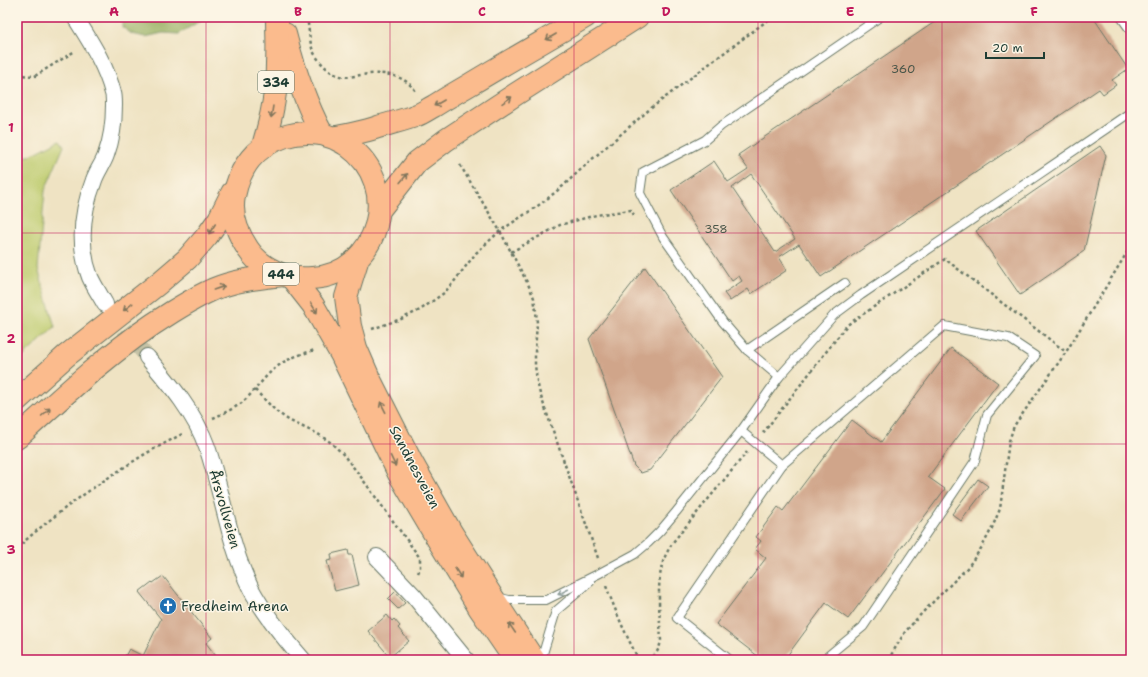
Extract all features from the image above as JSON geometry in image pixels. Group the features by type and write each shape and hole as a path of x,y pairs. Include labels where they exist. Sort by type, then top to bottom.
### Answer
{"main road":[{"name":"334","path":"263,146 270,123 275,92 277,65 277,17"},
{"name":"334","path":"280,17 301,88 312,116 327,136"},
{"name":"444","path":"327,136 376,128 419,115 585,17"},
{"name":"444","path":"380,209 417,162 446,140 637,17"},
{"name":"444","path":"17,400 66,356 159,283 187,259 215,225 245,166 254,154 263,146 276,139 290,134 309,133 327,136 348,146 362,158 372,173 378,190 380,209 374,235 358,258 347,267 334,274 320,278 305,279 286,276 265,267 251,254 240,238 234,220 233,201 237,183"},
{"name":"Sandnesveien","path":"358,258 346,297 350,326 356,348 369,378 412,463 451,532 491,596 534,660"},
{"name":"444","path":"17,438 87,374 152,324 214,289 239,281 286,276"},
{"name":"Sandnesveien","path":"286,276 313,305 341,354 399,474 480,609 515,660"}],"street":[{"path":"75,17 103,65 114,94 112,136 106,156 95,178 88,197 83,217 82,238 85,259 90,277 104,304"},
{"name":"Årsvollveien","path":"147,357 170,384 197,426 206,446 217,479 233,541 241,566 251,589 277,630 303,660"},
{"path":"377,557 414,596 466,660"}],"lane":[{"path":"779,377 747,350 723,322 663,237 640,193 643,172 705,140 721,126 880,17"},
{"path":"1122,17 1131,31"},
{"path":"491,596 509,600 546,600 635,554 656,535 741,431 779,377 834,315 861,295 1131,112"},
{"path":"747,350 845,283"},
{"path":"730,660 677,618 782,465 944,326 1008,338 1035,356 987,415 975,461 863,627 823,660"},
{"path":"741,431 782,465"},
{"path":"541,660 556,611 598,574"}],"path":[{"path":"307,17 310,41 314,51 318,59 334,73 340,76 373,73 394,75 408,82 414,87 418,95"},
{"path":"372,329 401,319 420,310 439,297 453,283 476,253 500,231 542,203 563,186 610,142 650,109 772,17"},
{"path":"17,74 35,76 90,41"},
{"path":"460,165 500,231 534,298 537,323 535,365 540,394 598,558"},
{"path":"511,252 560,225 596,214 631,210 634,215"},
{"path":"888,660 905,632 968,567 982,547 1000,509 1009,441 1014,426 1066,352 1131,246"},
{"path":"17,548 53,517 81,496 135,460 244,401 278,365 289,359 321,348"},
{"path":"255,390 277,412 290,421 318,434 341,452 420,558"},
{"path":"606,586 624,631 639,660"}],"green space":[{"path":"123,17 137,17 140,21 147,17 206,17 179,34 163,33 145,37 132,34 122,27"},
{"path":"60,140 64,146 45,190 38,269 55,327 17,362 17,157 29,156"}],"building":[{"path":"942,17 1093,17 1128,69 1112,80 1116,85 1103,94 1099,89 821,277 799,244 779,257 787,270 751,294 748,289 730,301 724,293 742,281 739,276 732,281 671,190 714,161 728,182 748,169 738,155","holes":["751,174 795,239 775,252 732,188"]},
{"path":"1100,146 1106,155 1084,251 1020,295 976,231"},
{"path":"645,267 722,377 650,470 641,473 634,466 589,339"},
{"path":"951,348 998,383 928,477 945,489 848,619 826,603 784,660 763,660 716,624 766,558 755,549 761,541 756,537 778,507 783,511 852,420 881,442"},
{"path":"978,479 988,486 961,521 952,514"},
{"path":"348,550 349,555 352,555 359,585 335,591 327,561 332,560 331,554"},
{"name":"Fredheim Arena","path":"163,576 212,638 206,643 219,660 123,660 129,649 143,656 161,619 139,592"},
{"path":"395,592 405,603 398,609 388,599"},
{"path":"387,615 392,621 394,619 400,626 398,628 409,641 390,657 368,631"}],"tunnel":[{"path":"109,310 147,357"}],"place":[{"name":"Fredheim Arena","path":"168,606"}]}
